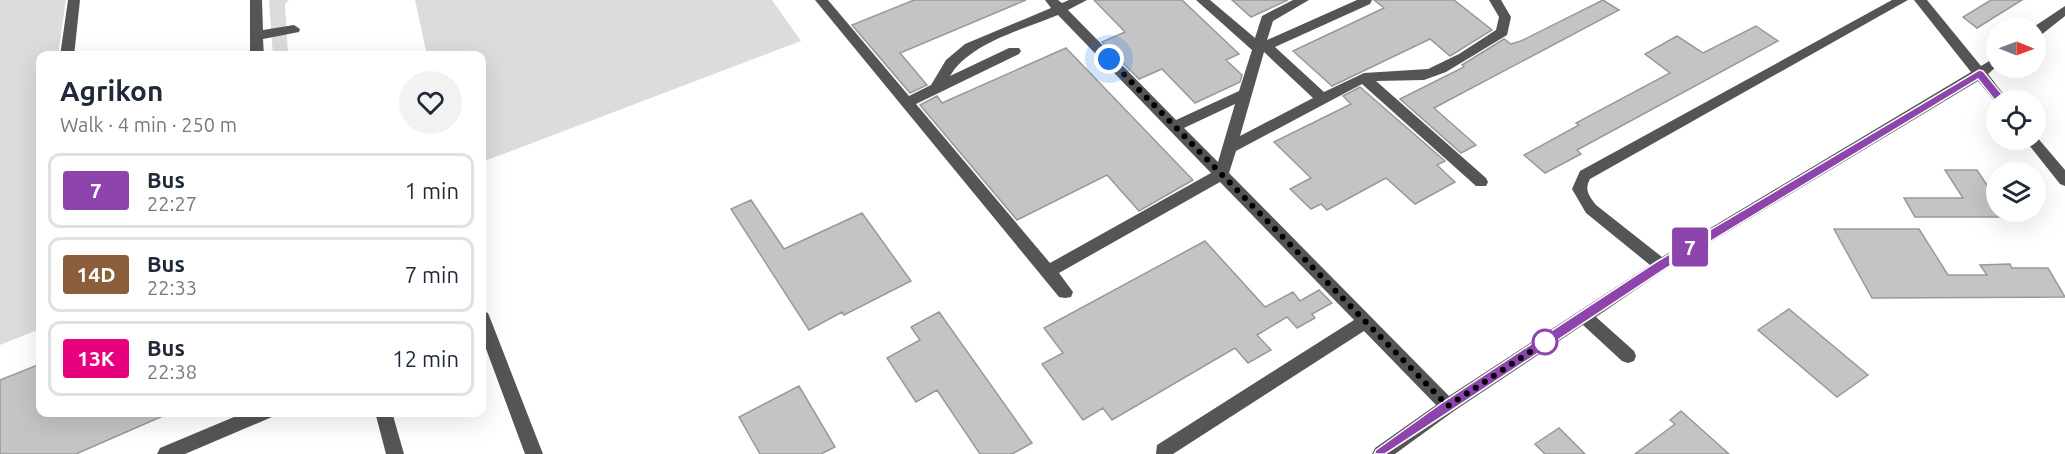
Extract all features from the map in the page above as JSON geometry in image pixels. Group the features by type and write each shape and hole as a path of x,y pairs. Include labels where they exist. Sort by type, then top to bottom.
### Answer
{"street":[{"path":"68,51 74,0"},
{"path":"256,0 257,51"},
{"path":"821,0 1065,292"},
{"path":"831,0 834,15"},
{"path":"936,89 951,63 970,47 1055,4 1081,0"},
{"path":"1202,0 1262,46 1323,99"},
{"path":"1048,272 1222,174 1262,46 1267,19 1303,0"},
{"path":"1230,148 1364,78 1424,75 1438,71 1502,32 1505,16 1495,0"},
{"path":"1660,265 1583,200 1579,192 1580,182 1585,176 1902,0"},
{"path":"1920,0 1993,90"},
{"path":"1262,46 1366,1"},
{"path":"1055,4 1448,406"},
{"path":"2046,24 2065,10"},
{"path":"257,36 294,29"},
{"path":"907,103 1014,51"},
{"path":"1381,454 1448,406 1660,265 1986,69"},
{"path":"1364,78 1481,182"},
{"path":"1175,126 1247,93"},
{"path":"2040,150 2065,180"},
{"path":"1584,316 1628,356"},
{"path":"1163,451 1366,321"},
{"path":"486,328 534,454"},
{"path":"165,454 254,417"},
{"path":"384,417 395,454"}],"shaded area":[{"path":"0,0 66,0 59,51 36,51 36,331 0,345"},
{"path":"269,0 289,0 285,4 288,51 273,51"},
{"path":"415,0 772,0 801,41 486,160 486,51 426,51"}],"building":[{"path":"914,0 1026,0 900,53 927,85 910,93 852,25"},
{"path":"1094,0 1182,0 1239,54 1226,60 1242,75 1240,82 1195,103 1162,69 1139,79 1102,42 1125,32"},
{"path":"1232,0 1288,0 1251,17"},
{"path":"1374,0 1454,0 1492,30 1450,56 1430,39 1332,86 1293,51 1384,8"},
{"path":"1603,0 1619,10 1434,108 1476,145 1461,153 1400,99 1464,67 1462,65 1504,39 1511,44 1521,41"},
{"path":"1991,0 2022,0 1993,18 1986,18 1986,22 1977,28 1963,17"},
{"path":"1756,26 1778,41 1577,150 1581,154 1545,173 1524,155 1579,125 1576,123 1670,73 1645,54 1677,36 1703,53"},
{"path":"1066,48 1193,180 1139,211 1107,175 1017,220 920,105 937,96 942,103"},
{"path":"1360,87 1445,161 1437,165 1455,182 1415,204 1386,178 1327,210 1321,204 1311,209 1290,189 1311,178 1274,142 1351,104 1343,96"},
{"path":"1945,170 1977,170 1986,184 1986,217 1915,217 1904,198 1963,198"},
{"path":"751,200 784,249 862,213 911,281 844,315 842,312 809,330 731,209"},
{"path":"1834,229 1919,229 1948,275 1987,275 1980,265 2010,264 2012,268 2048,268 2065,297 1872,298"},
{"path":"1205,241 1265,307 1293,292 1300,301 1319,290 1332,303 1312,314 1315,318 1297,328 1287,317 1257,335 1271,350 1248,363 1235,348 1112,420 1103,408 1083,420 1042,364 1063,353 1044,328"},
{"path":"1789,309 1868,375 1837,397 1758,330"},
{"path":"939,312 1032,443 1012,454 980,454 937,390 916,402 887,358 920,340 911,327"},
{"path":"36,366 36,417 161,417 76,454 0,454 0,380"},
{"path":"799,386 835,447 821,454 760,454 739,417"},
{"path":"1681,411 1729,454 1635,454 1675,424 1670,420"},
{"path":"1559,428 1585,454 1545,454 1535,444"}],"bus line":[{"name":"7","path":"1381,454 1448,406 1660,265 1979,74 1993,90"}],"route":[{"path":"1109,59 1448,406 1545,342"}]}
